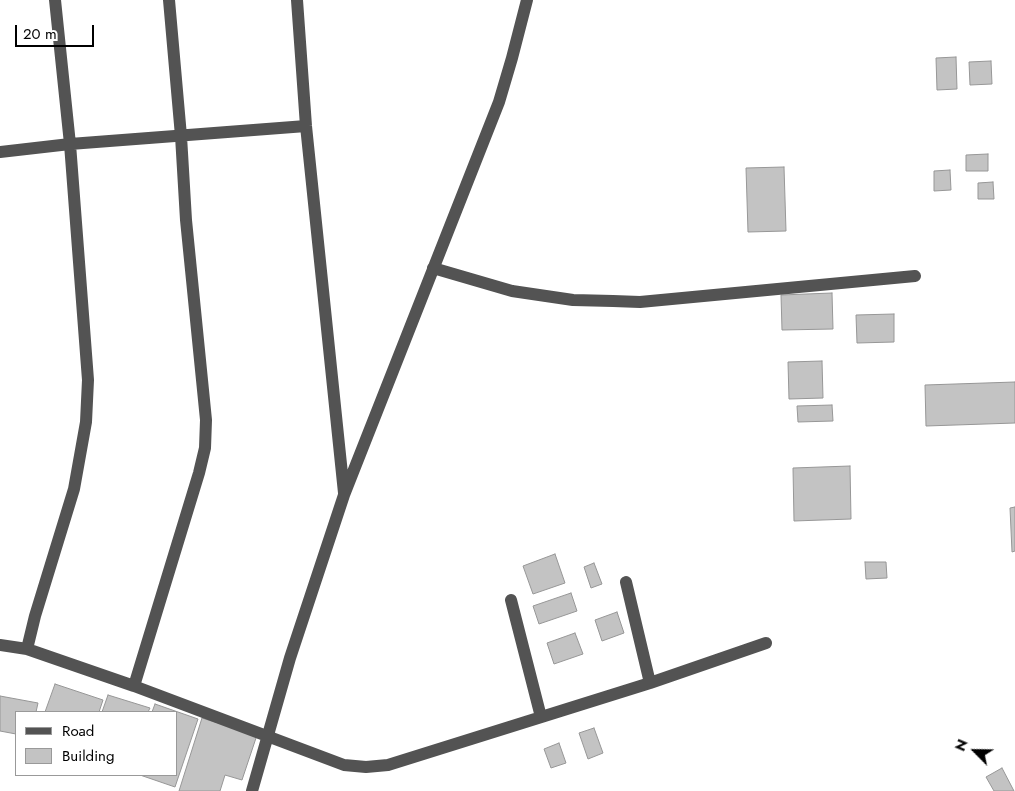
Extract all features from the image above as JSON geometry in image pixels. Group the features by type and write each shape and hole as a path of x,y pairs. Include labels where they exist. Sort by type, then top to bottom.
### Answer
{"street":[{"path":"27,649 35,616 74,489 86,422 88,380 70,144 55,0"},
{"path":"134,686 205,448 206,420 186,220 169,0"},
{"path":"297,0 306,126 344,495"},
{"path":"252,791 290,658 344,495 499,102 527,0"},
{"path":"0,152 70,144 306,126"},
{"path":"433,268 512,290 573,300 613,302 640,302 915,276"},
{"path":"626,582 650,683"},
{"path":"511,600 541,717"},
{"path":"0,645 27,649 134,686 344,765 366,767 388,764 541,717 766,644"}],"building":[{"path":"956,57 957,89 937,90 936,58"},
{"path":"991,61 992,84 970,85 969,62"},
{"path":"988,154 988,171 966,171 966,155"},
{"path":"784,167 786,231 748,232 746,168"},
{"path":"950,170 951,190 934,191 934,171"},
{"path":"993,182 994,199 978,199 978,183"},
{"path":"832,293 833,329 782,330 781,295"},
{"path":"894,314 894,342 857,343 856,315"},
{"path":"822,361 823,398 789,399 788,362"},
{"path":"1015,382 1015,423 926,426 925,385"},
{"path":"832,405 833,421 798,422 797,406"},
{"path":"850,466 851,519 794,521 793,468"},
{"path":"1015,507 1015,551 1012,552 1010,508"},
{"path":"555,554 565,583 533,594 523,566"},
{"path":"865,562 886,562 887,578 866,579"},
{"path":"594,563 602,584 591,588 584,567"},
{"path":"571,593 577,611 539,624 533,606"},
{"path":"617,612 624,633 602,641 595,620"},
{"path":"575,633 583,654 554,664 547,643"},
{"path":"55,684 103,700 99,711 45,711"},
{"path":"108,695 150,708 148,711 102,711"},
{"path":"0,696 38,703 36,711 15,711 15,734 0,731"},
{"path":"155,704 175,711 152,711"},
{"path":"178,712 198,719 175,787 143,776 178,776"},
{"path":"202,718 257,735 242,780 225,775 220,791 179,791"},
{"path":"594,728 603,753 588,759 579,733"},
{"path":"559,743 566,763 551,768 544,749"},
{"path":"1002,768 1014,791 994,791 986,777"}]}
